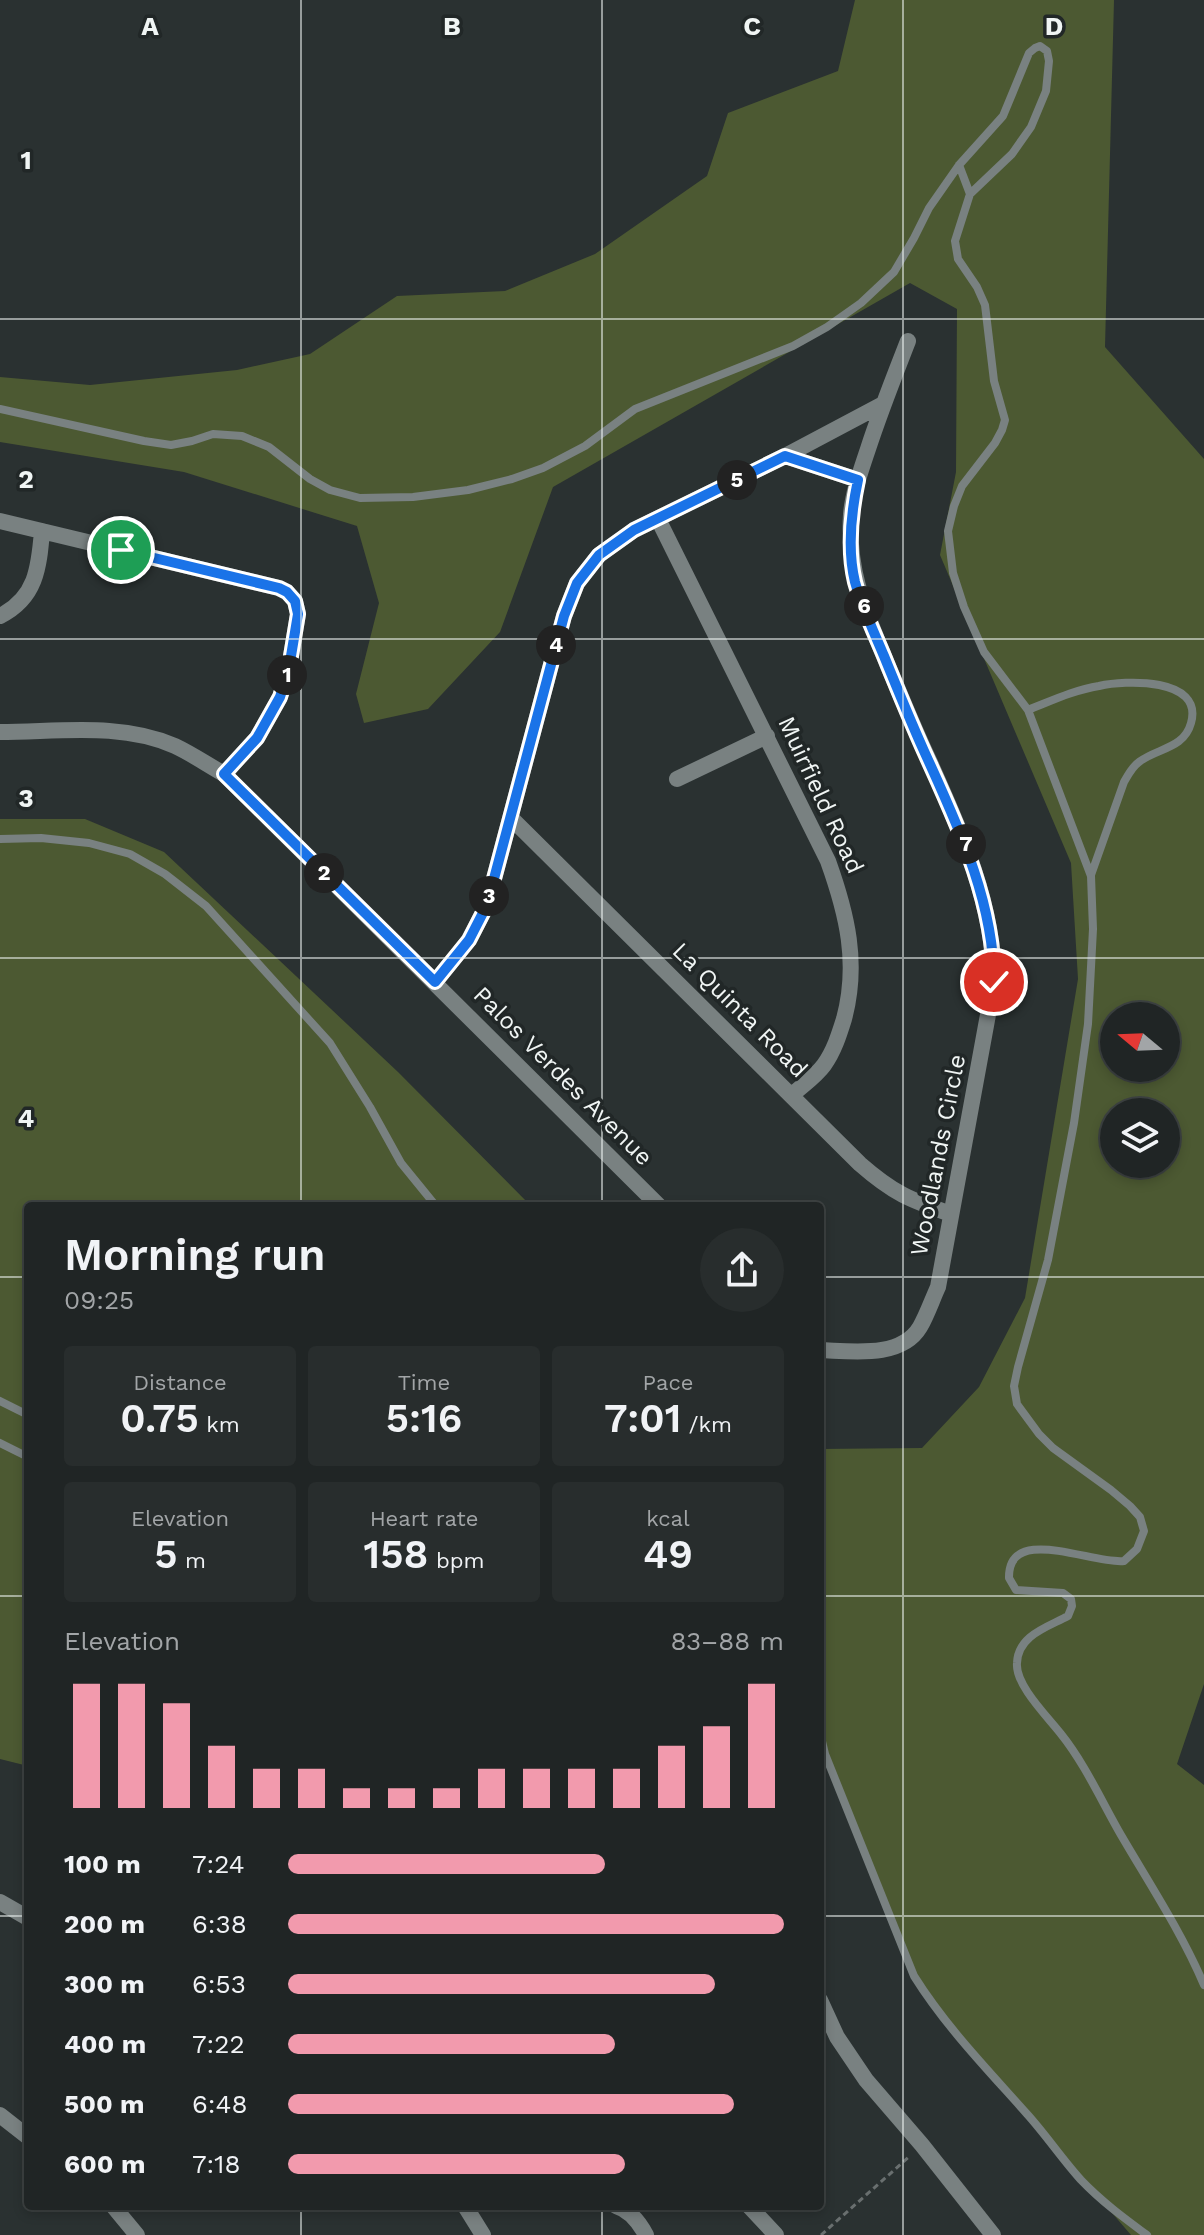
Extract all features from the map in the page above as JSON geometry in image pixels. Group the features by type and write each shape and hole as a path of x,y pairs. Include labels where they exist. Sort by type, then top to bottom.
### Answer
{"street":[{"name":"Woodlands Circle","path":"824,1350 882,1351 902,1342 918,1330 938,1287 994,982 994,960 983,902 966,844 855,581 851,512 858,480 908,341"},
{"path":"435,982 469,940 487,905 564,616 577,583 599,555 634,530 883,404"},
{"path":"785,456 858,480"},
{"name":"Muirfield Road","path":"658,519 828,861 842,899 851,953 850,995 838,1041 823,1067 792,1095"},
{"path":"0,521 279,588 295,601 298,614 289,668 280,697 257,738 224,774"},
{"path":"0,616 13,610 28,593 39,568 42,531"},
{"name":"Palos Verdes Avenue","path":"0,732 106,730 141,735 175,746 224,774 655,1202"},
{"path":"677,779 767,736"},
{"name":"La Quinta Road","path":"511,818 881,1183 906,1198 951,1214"},
{"path":"0,1902 24,1916"},
{"path":"824,2009 837,2037 866,2080 993,2235"},
{"path":"0,2115 24,2134"},
{"path":"116,2210 137,2235"},
{"path":"467,2210 483,2235"},
{"path":"626,2210 646,2235"},
{"path":"753,2210 776,2235"}],"lane":[{"path":"0,409 171,445 213,434 242,436 269,447 320,485 360,498 413,497 468,490 512,479 543,468 585,446 635,409 793,346 861,303 894,272 929,208 959,165 1003,116 1029,53 1040,46 1047,51 1046,91 1031,127 1012,154 970,194 955,241 958,259 985,305 994,381 1005,420 995,443 962,486 948,531 953,573 984,652 1028,710 1091,876 1093,929 1088,1024 1074,1123 1048,1260 1014,1386 1017,1404 1039,1434 1066,1459 1130,1506 1140,1517 1144,1531 1137,1549 1124,1561 1034,1549 1019,1553 1008,1572 1016,1590 1063,1593 1071,1599 1068,1616 1039,1630 1022,1645 1016,1659 1017,1670 1022,1684 1066,1741 1204,1985"},
{"path":"959,165 970,194"},
{"path":"1028,710 1099,685 1123,683 1166,685 1186,698 1193,711 1185,735 1176,744 1139,761 1132,769 1124,782 1091,876"},
{"path":"0,839 41,838 89,843 130,854 165,874 206,906 330,1043 401,1163 433,1202"},
{"path":"0,1401 24,1413"},
{"path":"0,1443 24,1455"},
{"path":"824,1750 914,1976 930,2002 1081,2180 1147,2235"}],"path":[{"path":"821,2235 922,2145"}],"green space":[{"path":"855,0 1114,0 1105,347 1204,459 1204,1684 1177,1764 1204,1785 1204,2235 1131,2235 917,1986 824,1752 824,1449 922,1448 979,1387 1025,1298 1078,979 1071,863 940,555 956,472 957,309 910,283 553,487 500,632 428,709 364,723 356,694 379,603 357,526 184,472 0,442 0,377 90,385 237,370 310,354 397,296 505,291 595,254 707,176 728,113 838,71"},
{"path":"0,819 85,819 164,852 398,1072 527,1202 24,1202 24,1765 0,1759"}],"route":[{"path":"121,550 279,588 295,601 298,614 289,668 280,697 257,738 224,774 435,982 469,940 487,905 564,616 577,583 599,555 634,530 785,456 858,480 851,512 855,581 966,844 992,941 994,982"}]}
